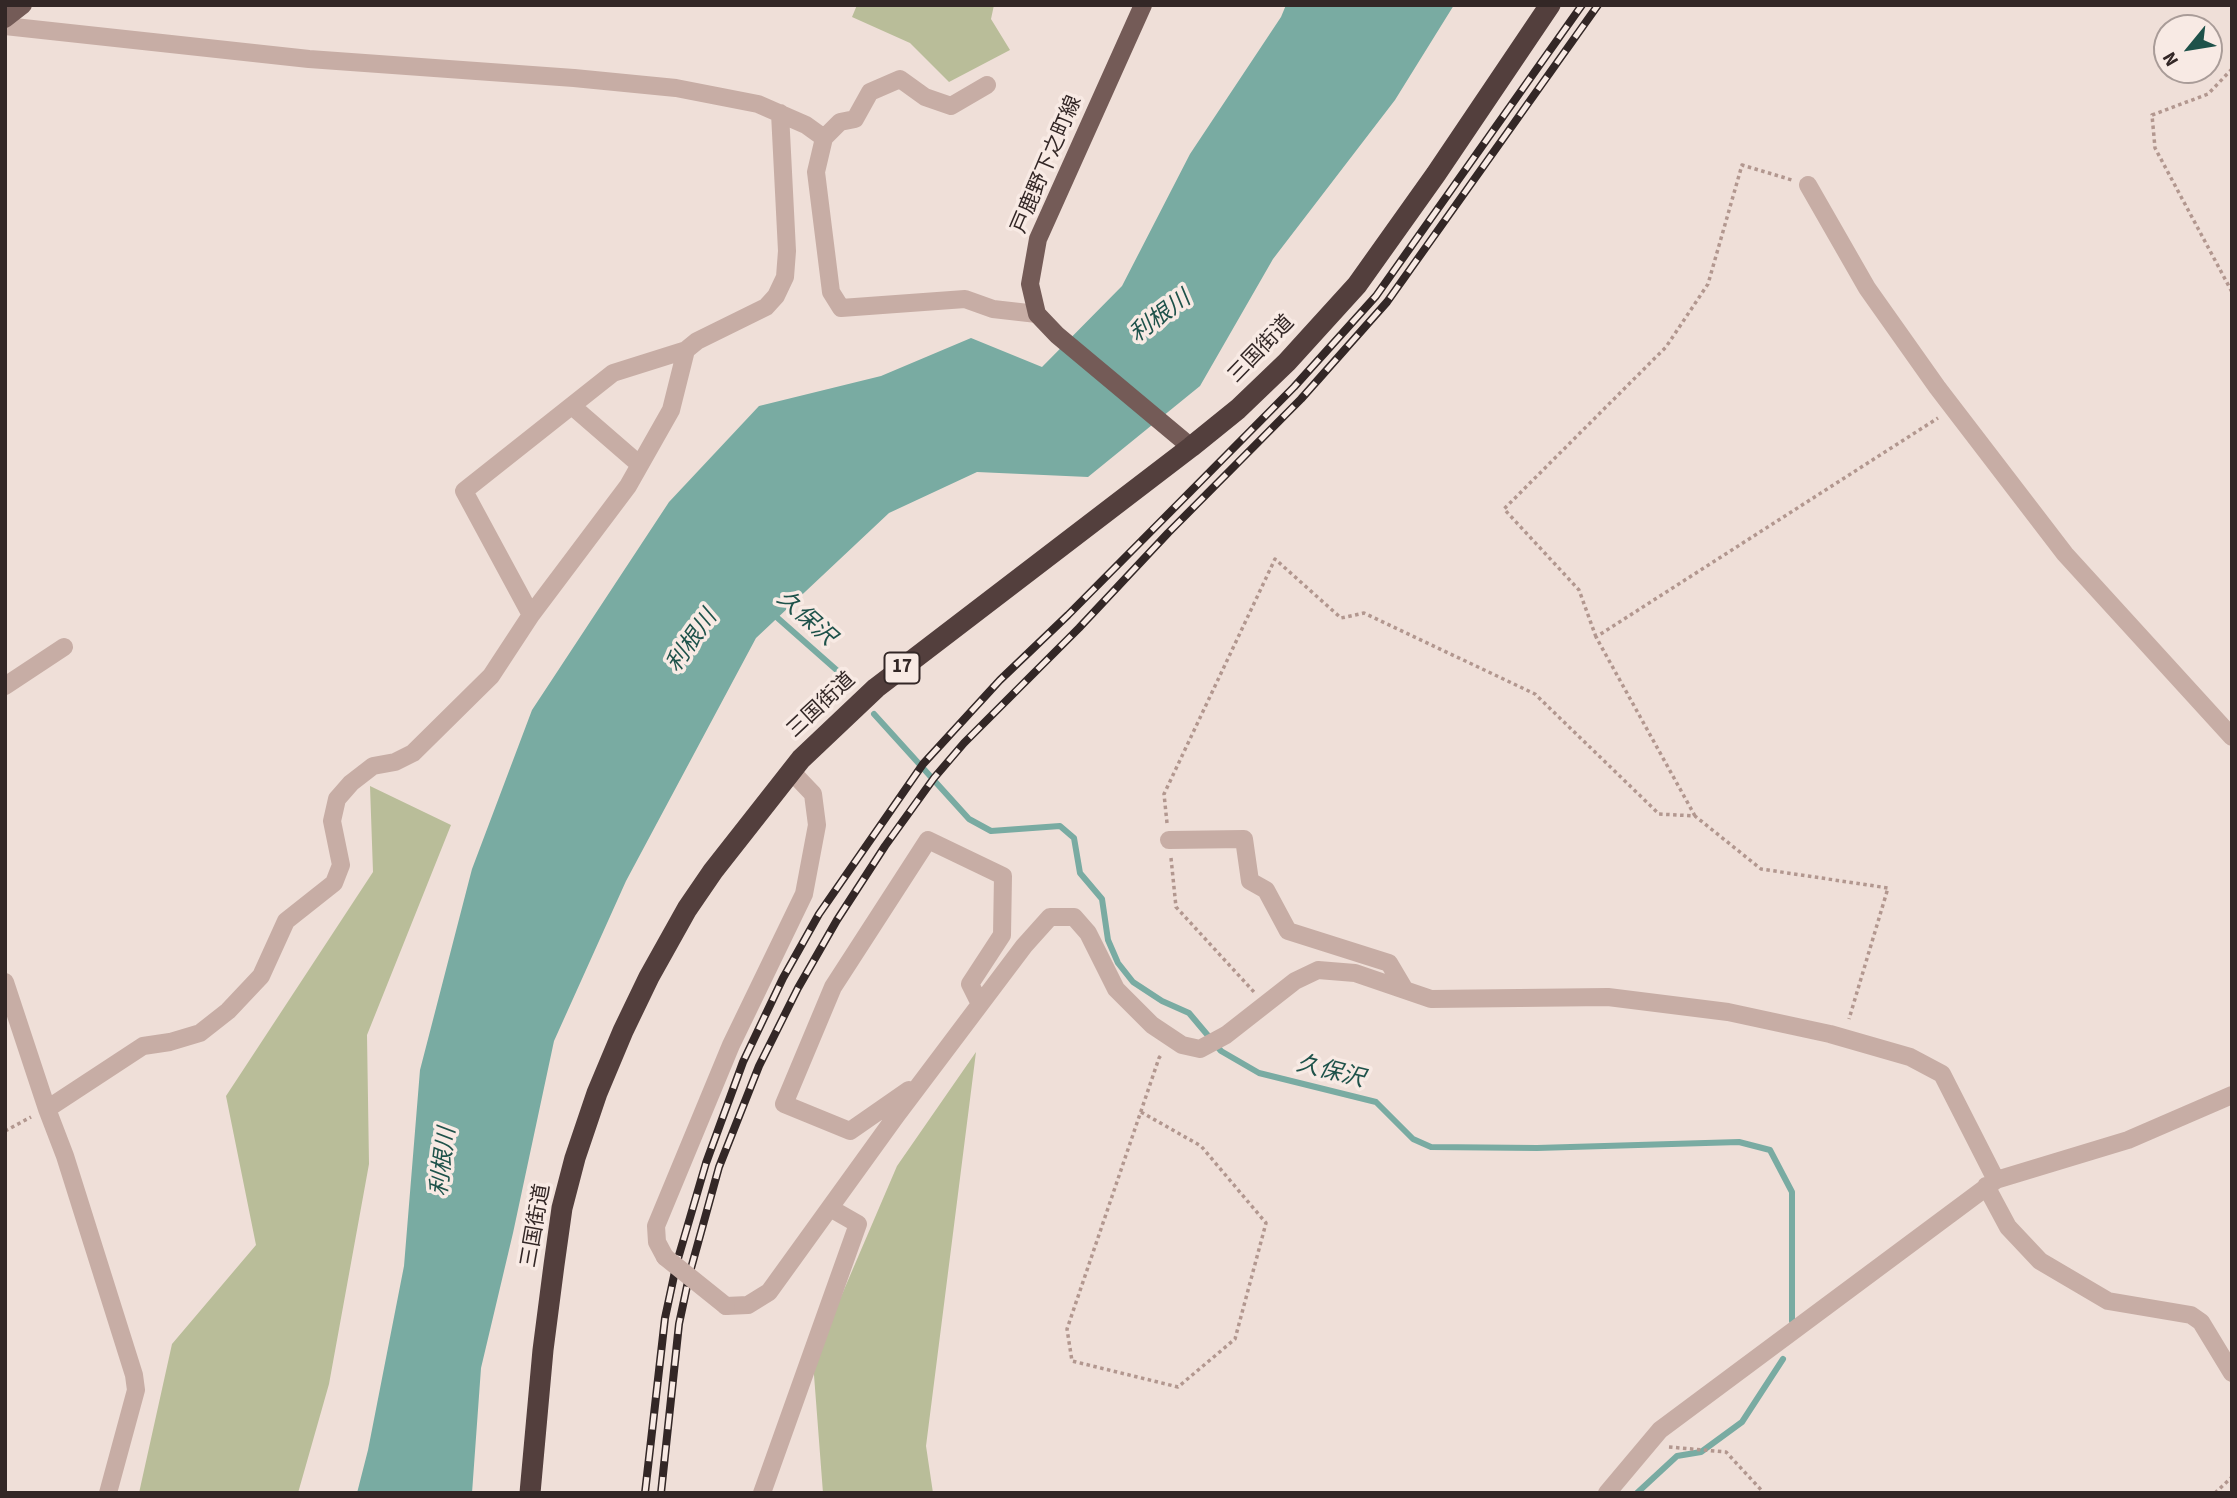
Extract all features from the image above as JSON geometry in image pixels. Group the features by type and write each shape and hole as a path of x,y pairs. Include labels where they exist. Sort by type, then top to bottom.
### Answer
{"highway":[{"name":"三国街道","path":"530,1493 543,1350 562,1208 575,1158 597,1093 623,1031 687,909 713,871 801,758 876,688 1238,410 1287,362 1357,285 1550,5"}],"main road":[{"path":"5,19 23,5"},
{"name":"戸鹿野下之町線","path":"1038,314 1030,284 1038,239 1143,5"},
{"path":"1038,314 1057,334 1191,447"}],"street":[{"path":"5,26 309,58 676,88 758,104 806,125 824,138"},
{"path":"987,85 951,106 925,97 900,79 870,92 855,119 840,122 824,138 816,172 831,292 841,308 965,299 993,309 1038,314"},
{"path":"531,615 464,491 613,373 686,350 697,341 766,307 776,296 785,277 787,251 780,113"},
{"path":"1808,185 1867,288 1953,408 2064,554 2232,737"},
{"path":"47,1109 143,1046 170,1042 200,1033 228,1011 261,976 286,921 334,883 341,864 332,821 337,799 351,783 373,766 395,762 413,753 491,676 531,615 628,486 671,410 686,350"},
{"path":"572,406 640,465"},
{"path":"5,686 64,648"},
{"path":"791,771 813,794 817,825 804,894 731,1045 656,1226 657,1242 665,1256 726,1306 748,1304 769,1292 1024,946 1050,917 1074,917 1088,933 1116,989 1152,1025 1182,1045 1200,1049 1226,1035 1295,981 1318,970 1355,973 1431,999 1608,997 1728,1012 1843,1038 1910,1057 1942,1074 2008,1227 2040,1261 2108,1301 2191,1315 2201,1322 2232,1373"},
{"path":"1169,840 1244,839 1250,881 1266,890 1288,931 1389,963 1405,990"},
{"path":"923,1080 850,1130 784,1104 833,987 928,840 1003,876 1002,935 970,984 980,1004"},
{"path":"5,982 69,1169 134,1375 136,1390 108,1493"},
{"path":"1606,1493 1660,1430 1991,1183 2128,1140 2232,1095"},
{"path":"761,1493 858,1224 830,1208"}],"path":[{"path":"2232,69 2208,94 2152,115 2155,148 2232,292"},
{"path":"1808,185 1742,165 1708,284 1666,347 1504,509 1579,590 1596,637 1695,816 1761,869 1888,888 1843,1038"},
{"path":"1596,637 1953,408"},
{"path":"1265,1004 1176,907 1164,794 1275,559 1342,618 1364,613 1535,694 1659,814 1695,816"},
{"path":"1141,1112 1201,1146 1266,1223 1235,1339 1178,1387 1072,1361 1067,1329 1159,1058 1173,1039"},
{"path":"5,1131 47,1109"},
{"path":"1647,1446 1726,1452 1764,1493"},
{"path":"2215,1493 2232,1477"}],"green space":[{"path":"857,5 994,5 991,19 1010,50 949,82 910,43 852,17"},
{"path":"370,786 451,825 367,1035 369,1164 329,1384 298,1493 139,1493 172,1344 256,1245 226,1096 373,872"},
{"path":"976,1052 926,1446 933,1493 823,1493 813,1362 897,1166"}],"water":[{"name":"利根川","path":"1286,5 1454,5 1395,100 1273,259 1200,386 1088,477 977,472 889,513 756,638 626,881 554,1041 481,1368 472,1493 357,1493 404,1266 420,1070 472,869 532,710 669,502 759,406 881,376 971,338 1042,367 1122,286 1190,154 1281,17"}],"waterway":[{"name":"久保沢","path":"772,613 849,681"},
{"name":"久保沢","path":"874,714 969,819 991,831 1060,826 1074,838 1080,873 1102,899 1108,940 1118,963 1133,982 1162,1001 1189,1013 1221,1051 1259,1073 1376,1102 1413,1139 1431,1147 1537,1148 1739,1142 1770,1150 1792,1192 1792,1321"},
{"name":"久保沢","path":"1637,1493 1677,1456 1701,1452 1742,1422 1783,1359"}],"railway":[{"path":"645,1493 665,1318 677,1262 706,1163 743,1062 783,978 819,914 923,764 1000,680 1294,387 1376,296 1582,5"},
{"path":"661,1493 679,1324 690,1272 719,1167 759,1066 798,988 837,920 885,846 934,778 964,743 1301,399 1387,302 1598,5"}]}
